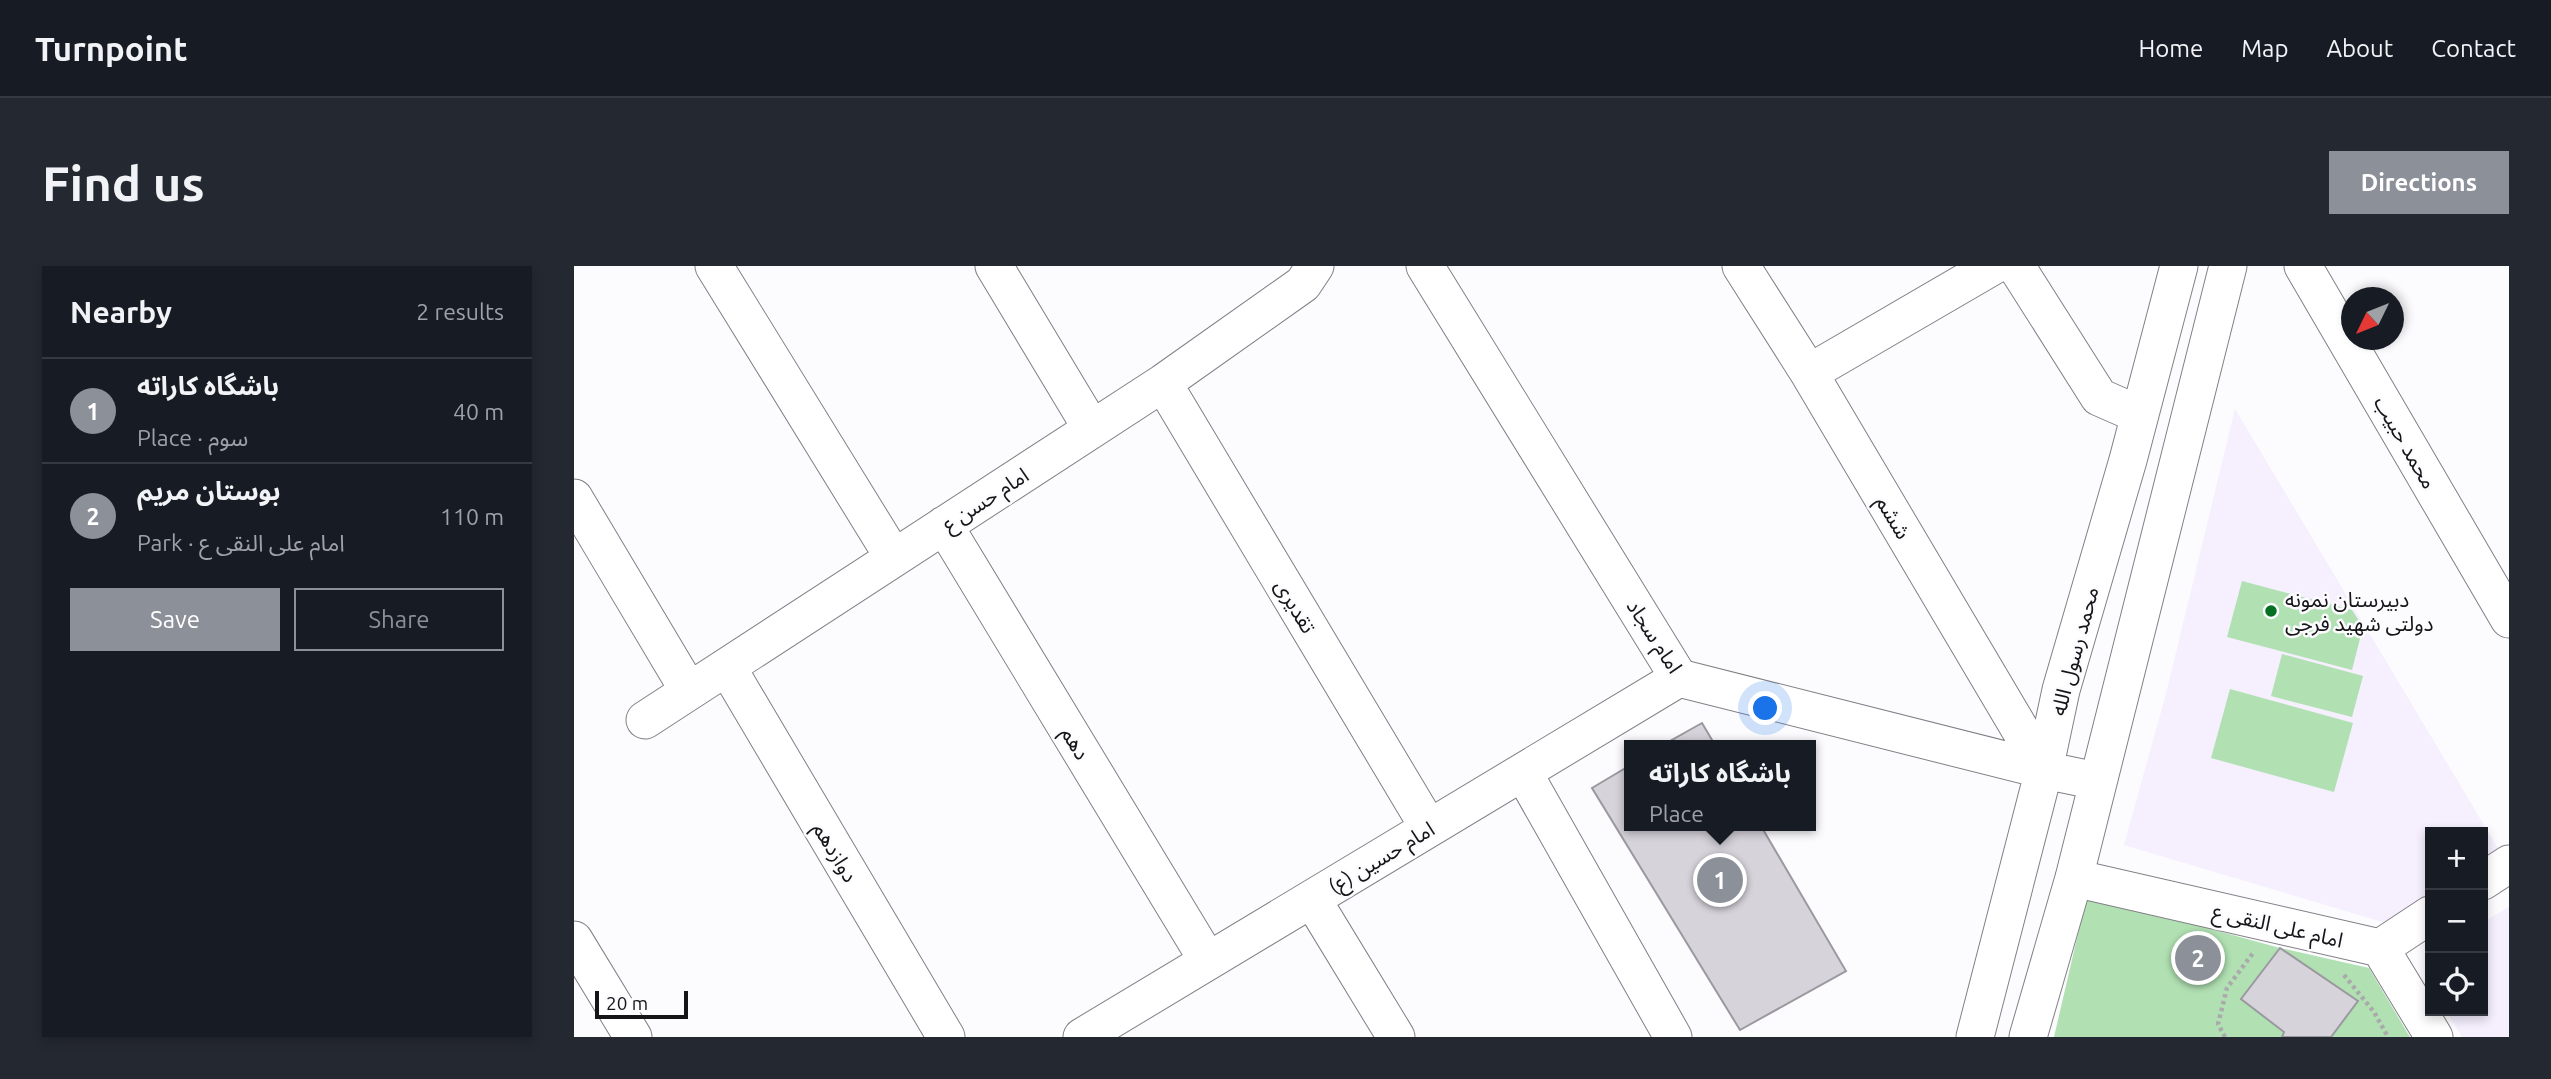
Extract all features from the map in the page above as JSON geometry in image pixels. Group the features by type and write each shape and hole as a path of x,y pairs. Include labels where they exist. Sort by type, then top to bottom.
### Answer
{"street":[{"path":"714,266 894,558"},
{"path":"994,266 1092,429"},
{"name":"امام حسن ع","path":"645,720 1163,383 1303,284 1315,266"},
{"name":"امام سجاد","path":"1425,266 1679,678 2097,781"},
{"name":"ششم","path":"1741,266 1809,373 2044,770"},
{"path":"1809,373 1993,266"},
{"path":"2016,266 2099,397 2140,415"},
{"name":"محمد رسول الله","path":"1975,1037 2044,770 2061,690 2140,415 2179,266"},
{"path":"2028,1037 2074,878 2228,266"},
{"name":"محمد حبیب","path":"2303,266 2509,619"},
{"name":"تقدیری","path":"1163,383 1429,828"},
{"path":"574,498 689,691"},
{"name":"دهم","path":"944,525 1209,961"},
{"name":"دوازدهم","path":"727,667 946,1037"},
{"name":"امام حسین (ع)","path":"1102,1032 1209,961 1679,678"},
{"path":"1523,772 1673,1037"},
{"path":"2488,878 2509,864"},
{"name":"امام علی النقی ع","path":"2074,878 2380,948"},
{"path":"1312,899 1396,1037"},
{"path":"2425,918 2380,948 2434,1037"},
{"path":"574,940 633,1037"}],"path":[{"path":"2225,1037 2218,1024 2227,988 2255,950"},
{"path":"2339,969 2374,1012 2388,1037"}],"shaded area":[{"name":"دبیرستان نمونه دولتی شهید فرجی","path":"2235,409 2485,827 2425,827 2425,897 2386,923 2124,845 2166,694"},
{"name":"دبیرستان نمونه دولتی شهید فرجی","path":"2488,832 2499,850 2488,858"},
{"path":"2509,907 2509,1037 2462,1037 2449,1016 2488,1016 2488,919"}],"green space":[{"path":"2242,581 2352,610 2363,627 2352,670 2227,637"},
{"path":"2282,654 2363,676 2352,717 2271,696"},
{"path":"2230,689 2353,723 2334,792 2211,758"},
{"path":"2087,895 2280,948 2369,968 2410,1037 2054,1037"}],"building":[{"path":"1702,723 1712,740 1672,740"},
{"path":"1624,769 1624,831 1764,831 1846,971 1740,1030 1592,788"},
{"path":"2280,948 2358,1001 2331,1037 2282,1037 2284,1032 2241,999"}],"place":[{"name":"دبیرستان نمونه دولتی شهید فرجی","path":"2271,611"},
{"name":"باشگاه کاراته","path":"1720,880"},
{"name":"بوستان مریم","path":"2198,958"}]}
